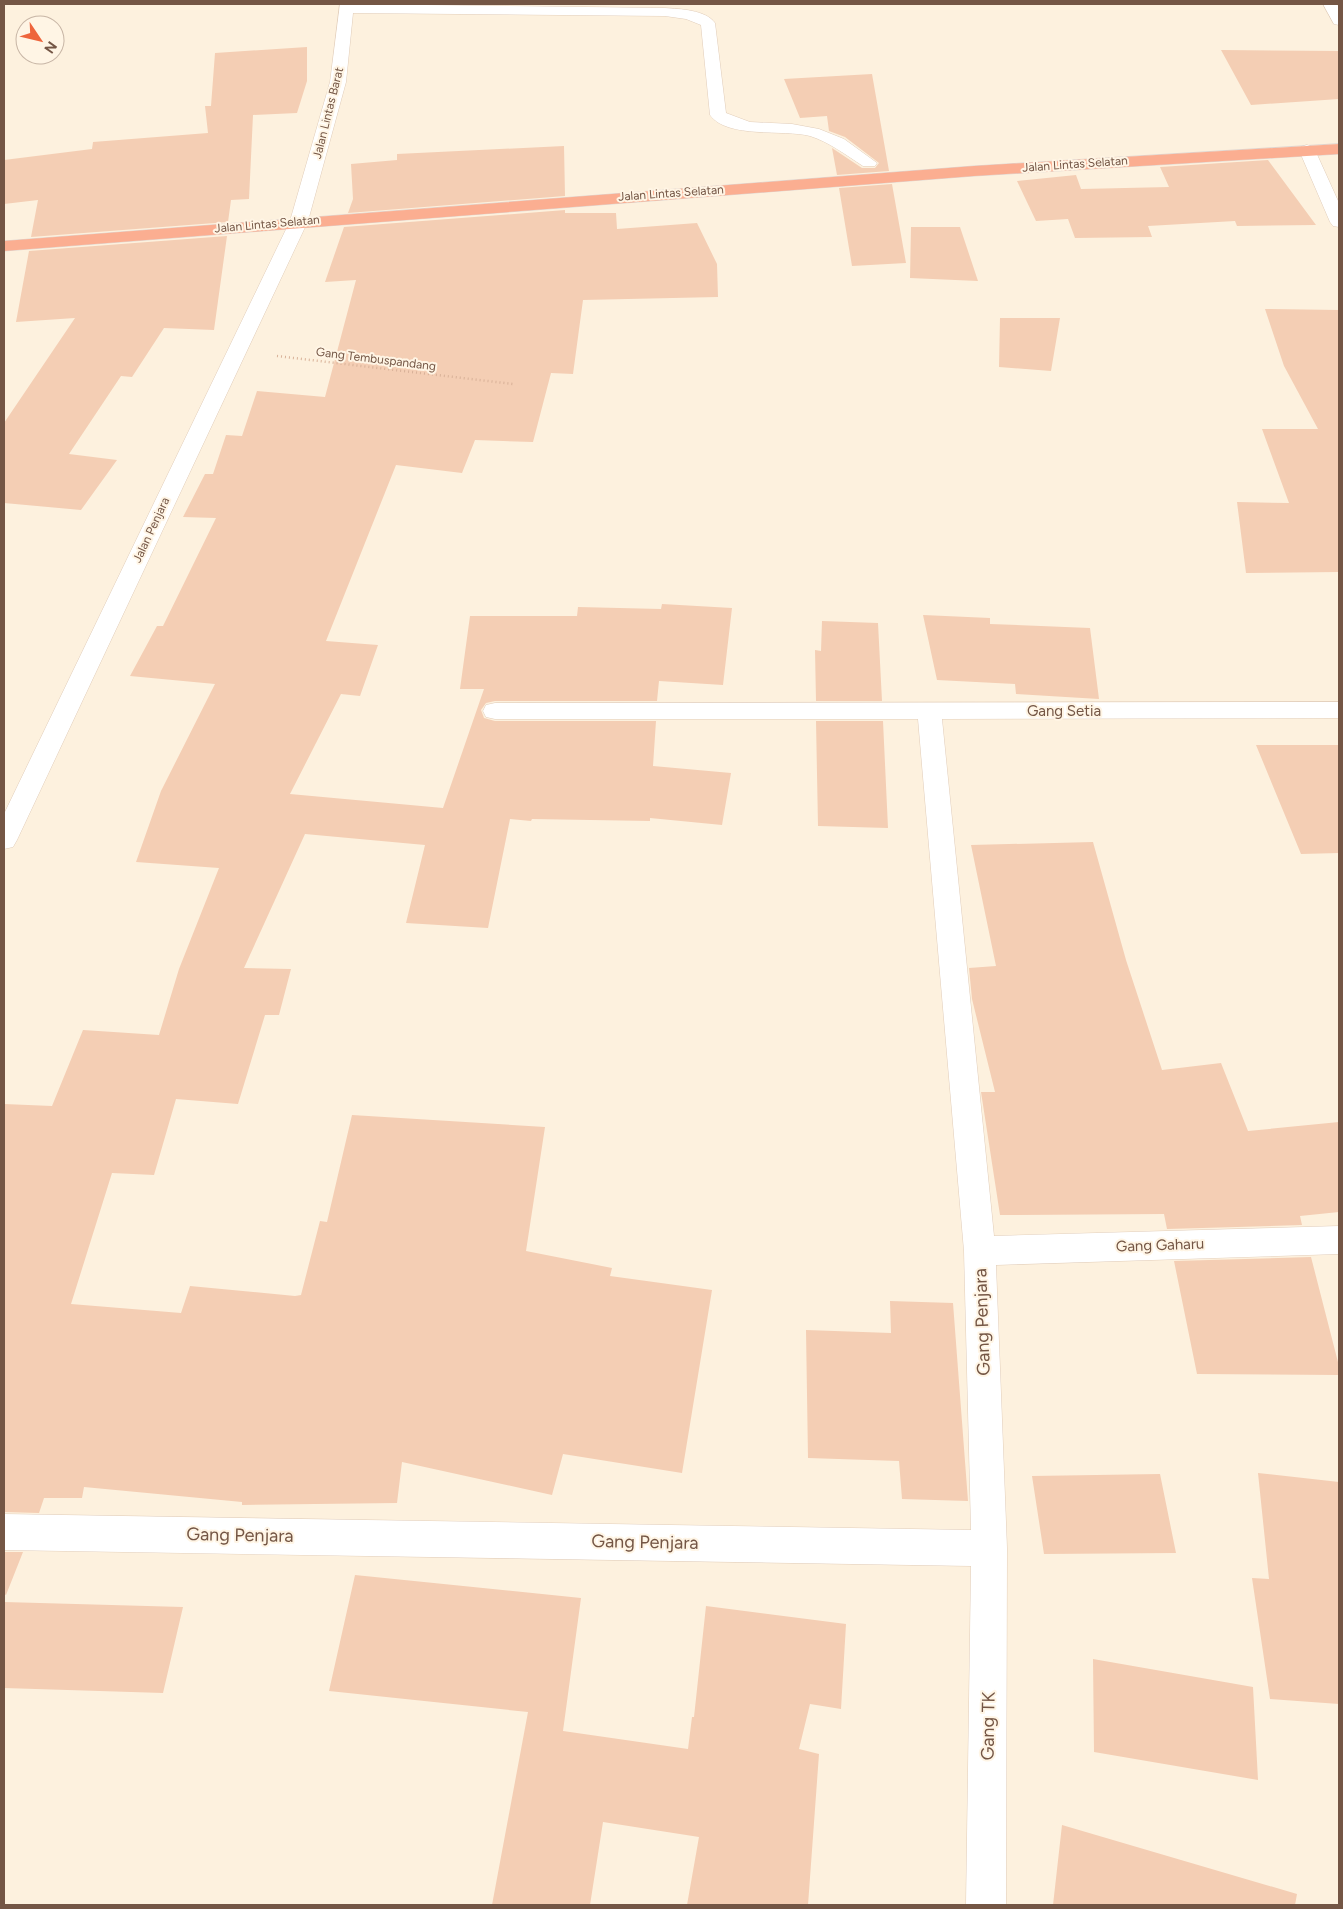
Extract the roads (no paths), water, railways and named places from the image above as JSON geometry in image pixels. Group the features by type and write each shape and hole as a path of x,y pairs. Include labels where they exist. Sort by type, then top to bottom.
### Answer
{"highway":[{"name":"Jalan Lintas Selatan","path":"4,246 296,211 941,165 1339,149"},
{"name":"Jalan Lintas Selatan","path":"423,196 908,160"},
{"name":"Jalan Lintas Selatan","path":"296,211 324,204"}],"street":[{"path":"1330,4 1339,21"},
{"path":"346,6 665,12 684,13 698,17 708,23 718,115 731,124 746,128 804,130 831,138 869,163"},
{"name":"Jalan Lintas Barat","path":"296,211 338,82 346,6"},
{"path":"1307,150 1339,222"},
{"name":"Jalan Penjara","path":"4,840 236,351 296,211"},
{"name":"Gang Setia","path":"496,711 1339,710"},
{"name":"Gang Penjara","path":"4,1532 989,1548 980,1251 929,711"},
{"name":"Gang Gaharu","path":"980,1251 1339,1240"},
{"name":"Gang TK","path":"986,1905 989,1548"}]}
